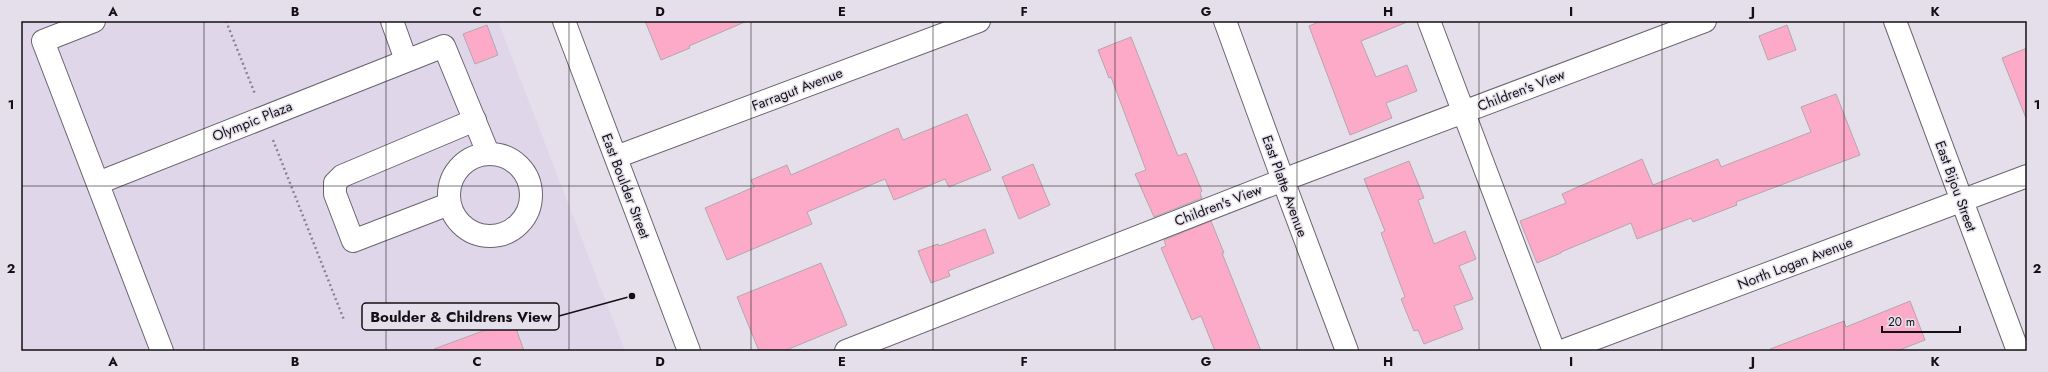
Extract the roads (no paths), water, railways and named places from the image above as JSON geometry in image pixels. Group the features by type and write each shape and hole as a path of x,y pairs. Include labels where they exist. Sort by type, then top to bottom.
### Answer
{"street":[{"path":"94,21 43,41 162,351"},
{"path":"392,21 406,60"},
{"name":"East Boulder Street","path":"564,21 689,351"},
{"name":"Farragut Avenue","path":"616,157 979,21"},
{"name":"East Platte Avenue","path":"1225,21 1347,351"},
{"path":"1429,21 1554,351"},
{"name":"Children's View","path":"846,351 1283,180 1705,21"},
{"name":"East Bijou Street","path":"1895,21 2018,351"},
{"name":"Olympic Plaza","path":"98,183 444,46 475,120"},
{"path":"449,204 353,242 335,194 335,183 342,176 475,120 488,153"},
{"path":"488,153 503,155 515,161 525,172 531,186 531,200 527,214 518,226 506,233 492,236 478,235 465,228 455,217 449,204 448,192 451,180 457,169 476,155 488,153"},
{"name":"North Logan Avenue","path":"1562,351 2027,176"}],"place":[{"name":"Boulder & Childrens View","path":"632,296"}]}
